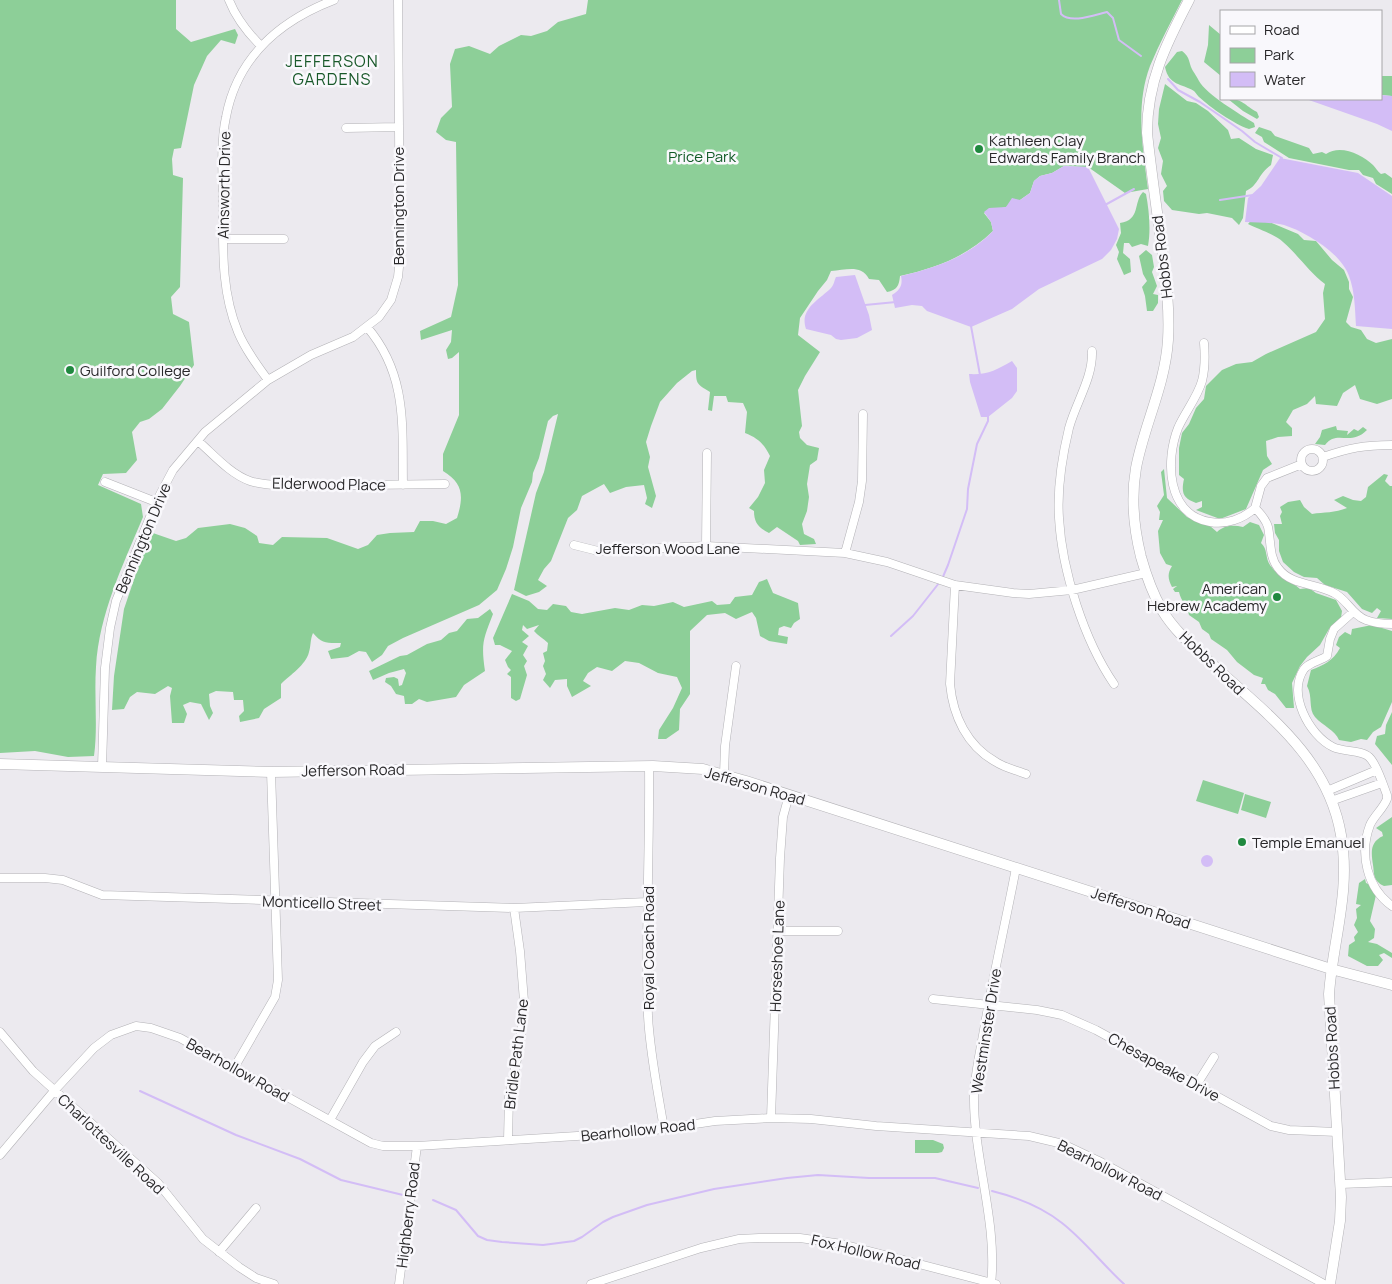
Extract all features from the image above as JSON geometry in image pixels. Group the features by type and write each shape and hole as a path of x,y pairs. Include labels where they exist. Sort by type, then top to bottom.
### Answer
{"street":[{"path":"229,0 235,15 250,36 261,46"},
{"name":"Ainsworth Drive","path":"268,380 252,358 238,333 226,288 223,239 223,140 225,118 231,97 240,77 261,46 289,22 310,9 334,0"},
{"name":"Bennington Drive","path":"102,767 105,668 110,628 116,601 156,502 174,470 205,432 268,380 311,355 353,337 367,328 379,317 391,300 398,277 400,257 398,0"},
{"name":"Hobbs Road","path":"1188,0 1160,60 1151,89 1147,115 1146,133 1167,286 1169,315 1168,343 1164,370 1136,468 1134,495 1137,536 1146,573 1162,610 1185,640 1291,736 1310,760 1329,796 1341,832 1345,860 1344,900 1331,969 1330,1012 1341,1184 1340,1221 1330,1284"},
{"path":"346,128 398,127"},
{"path":"223,239 284,239"},
{"path":"367,328 378,340 396,379 400,399 403,485"},
{"path":"1204,343 1205,354 1202,381 1178,428 1171,449 1170,469 1175,494 1184,510 1198,519 1210,522 1242,518 1256,508 1261,486 1267,478 1302,464"},
{"path":"1092,351 1092,366 1070,426 1062,462 1059,516 1060,536 1072,590 1093,647 1114,684"},
{"path":"863,414 862,481 859,502 845,553 887,562 955,585 1013,593 1030,594 1072,590 1146,573"},
{"name":"Elderwood Place","path":"198,441 236,474 249,480 270,485 445,484"},
{"path":"1323,457 1347,448 1365,445 1392,445"},
{"path":"1307,450 1318,450 1323,457 1321,467 1315,471 1308,470 1302,464 1302,456 1307,450"},
{"path":"706,546 707,453"},
{"path":"105,482 156,502"},
{"path":"1256,508 1268,526 1274,560 1280,571 1299,582 1333,592 1344,600 1353,612 1366,620 1380,624 1392,624"},
{"name":"Jefferson Wood Lane","path":"574,545 598,551 706,546 845,553"},
{"path":"955,585 950,684 957,716 967,735 980,751 997,763 1026,774"},
{"path":"1353,612 1334,629 1327,656 1310,664 1303,671 1300,678 1299,698 1307,722 1317,735 1335,748 1366,755 1372,760 1387,799 1370,825 1366,842 1365,860 1371,881 1392,906"},
{"path":"724,774 725,746 736,666"},
{"name":"Jefferson Road","path":"0,764 270,772 649,766 703,769 724,774 1331,969 1392,985"},
{"name":"Royal Coach Road","path":"649,766 648,1017 664,1129"},
{"path":"1329,796 1376,770"},
{"path":"234,1068 275,997 278,980 270,772"},
{"path":"1329,796 1382,783"},
{"name":"Horseshoe Lane","path":"771,1118 782,833 783,817 789,796"},
{"name":"Westminster Drive","path":"993,1284 991,1245 974,1096 988,1005 1016,868"},
{"name":"Monticello Street","path":"0,878 63,880 102,896 514,908 647,902"},
{"name":"Bridle Path Lane","path":"508,1140 509,1097 520,1045 524,1001 514,908"},
{"path":"779,931 838,931"},
{"name":"Chesapeake Drive","path":"933,999 1037,1010 1062,1016 1096,1030 1271,1126 1289,1130 1337,1132"},
{"name":"Bearhollow Road","path":"0,1155 54,1091 100,1044 111,1035 136,1026 151,1028 180,1038 371,1143 390,1146 642,1132 715,1122 771,1118 811,1119 876,1126 1029,1136 1063,1144 1099,1161 1324,1284"},
{"name":"Charlottesville Road","path":"0,1032 32,1071 158,1183 203,1239 256,1278 274,1284"},
{"path":"330,1120 363,1062 375,1046 396,1032"},
{"path":"1197,1084 1214,1057"},
{"name":"Highberry Road","path":"399,1284 417,1146"},
{"path":"1341,1184 1392,1182"},
{"path":"219,1252 256,1208"},
{"name":"Fox Hollow Road","path":"591,1284 617,1280 701,1248 739,1239 800,1238 842,1244 993,1284"}],"green space":[{"name":"Guilford College","path":"0,0 176,0 176,29 191,42 235,29 238,35 235,44 221,40 207,56 194,85 181,148 174,149 172,159 173,175 183,178 180,287 171,297 173,314 189,322 194,365 162,409 149,419 140,422 132,432 137,460 126,473 103,474 98,485 141,504 143,517 113,590 98,647 94,756 68,757 35,751 0,753"},
{"name":"Price Park","path":"588,0 1182,0 1161,41 1145,81 1141,112 1148,189 1125,193 1088,167 1064,166 1052,173 1040,176 1034,181 1030,193 1020,200 1006,207 984,213 991,222 993,231 972,248 938,265 900,276 898,285 893,290 887,292 879,280 869,279 862,271 848,269 831,271 827,280 800,318 798,335 820,352 798,390 802,426 799,432 800,438 807,445 819,448 817,460 810,465 807,484 809,497 807,511 802,524 804,534 814,539 816,544 800,545 798,541 777,527 769,533 758,525 754,511 749,508 758,497 765,483 764,470 770,456 760,442 745,433 747,412 743,403 728,402 726,396 714,396 712,411 708,410 710,392 698,383 696,370 677,383 660,402 651,426 646,442 650,457 648,467 656,496 652,508 645,504 647,498 644,485 626,487 610,493 604,484 582,496 577,510 568,518 551,561 538,580 547,586 539,592 526,596 514,590 536,493 544,472 558,414 548,421 532,482 521,508 513,547 506,569 497,590 479,605 403,638 388,646 382,655 372,662 366,652 359,651 348,657 331,659 328,651 340,647 341,643 325,642 313,633 305,661 281,684 281,698 264,709 259,718 240,722 239,716 244,711 243,700 234,700 233,692 216,691 209,694 213,713 209,720 201,704 190,702 183,705 187,714 184,723 172,723 170,696 172,688 168,686 155,694 137,692 130,697 124,709 112,710 114,676 124,609 150,532 176,541 186,538 198,528 230,524 245,528 257,536 259,543 273,545 282,537 327,538 358,549 368,545 377,535 414,532 420,521 446,524 457,518 461,503 460,491 455,480 443,471 443,454 459,415 459,352 448,359 446,350 451,342 452,330 421,340 420,331 451,317 458,285 456,142 446,140 436,132 441,118 452,107 450,64 455,49 469,46 490,54 499,46 521,35 531,36 547,31 558,22 586,14"},
{"path":"1209,25 1220,34 1220,75 1204,62 1208,45"},
{"path":"1182,51 1187,56 1193,71 1203,86 1224,104 1254,123 1255,127 1249,129 1230,120 1216,111 1194,91 1169,78 1165,67 1177,52"},
{"path":"1382,76 1392,76 1392,96 1382,95"},
{"path":"1165,84 1187,101 1196,103 1208,111 1228,130 1231,139 1239,138 1256,149 1273,155 1271,165 1263,172 1254,186 1246,191 1243,218 1239,225 1232,218 1207,213 1199,214 1172,210 1164,201 1163,191 1167,186 1161,174 1163,161 1158,148 1161,138 1158,124 1159,109"},
{"path":"1229,100 1237,100 1243,103 1257,112 1259,117 1257,119"},
{"path":"1259,127 1271,131 1275,136 1309,148 1313,154 1322,152 1326,154 1332,151 1344,150 1363,157 1378,172 1381,174 1385,173 1392,178 1392,194 1376,184 1373,178 1363,175 1359,170 1349,170 1289,158 1264,142 1262,137 1255,133"},
{"path":"1143,192 1146,194 1149,213 1148,246 1141,244 1132,247 1129,243 1124,243 1123,253 1130,259 1131,272 1124,275 1117,259 1119,252 1116,245 1121,233 1120,223 1127,221 1134,215"},
{"path":"1255,216 1298,234 1304,240 1316,241 1332,260 1344,270 1353,297 1346,322 1351,327 1361,330 1367,339 1376,343 1392,339 1392,399 1377,404 1360,399 1355,385 1343,393 1337,406 1316,404 1315,396 1307,404 1293,410 1286,422 1292,428 1292,436 1278,437 1266,441 1267,456 1272,464 1263,470 1246,509 1220,519 1196,510 1202,507 1202,501 1196,503 1186,497 1183,491 1184,479 1179,475 1179,448 1182,433 1189,424 1196,408 1204,399 1206,386 1222,370 1236,364 1252,362 1316,332 1325,319 1323,293 1325,284 1280,239 1248,224"},
{"path":"1146,250 1152,255 1154,267 1152,272 1157,286 1153,294 1158,295 1158,303 1153,311 1147,311 1142,287 1147,281 1143,274 1139,256"},
{"path":"1336,426 1337,430 1348,431 1347,435 1354,429 1358,431 1363,427 1367,430 1355,437 1334,438 1325,445 1315,444 1322,430"},
{"path":"1164,469 1167,498 1187,517 1210,526 1217,532 1229,526 1243,527 1250,522 1259,525 1264,535 1261,543 1265,548 1268,562 1273,569 1300,589 1309,588 1316,593 1336,600 1342,611 1341,618 1329,629 1320,645 1300,666 1292,683 1294,708 1286,708 1275,694 1268,690 1265,684 1261,684 1263,678 1254,675 1237,662 1227,650 1211,639 1209,634 1202,629 1199,622 1189,615 1179,592 1175,592 1173,589 1177,586 1172,587 1169,579 1169,572 1172,566 1166,564 1160,553 1158,531 1163,520 1159,520 1160,512 1157,506 1164,495 1161,472"},
{"path":"1384,474 1388,475 1385,481 1392,486 1392,619 1377,618 1381,611 1377,608 1372,613 1362,609 1347,592 1325,585 1317,578 1304,577 1294,572 1283,562 1274,524 1282,524 1280,507 1288,502 1300,500 1304,507 1312,514 1343,510 1347,508 1334,500 1343,496 1361,501 1366,497 1368,487"},
{"path":"767,579 773,593 798,603 800,619 791,628 784,626 779,628 778,635 788,637 787,644 769,641 760,636 756,618 752,612 736,619 725,613 707,615 690,631 690,694 680,709 679,730 666,739 658,739 659,730 673,708 682,688 677,677 658,673 639,663 625,661 612,671 597,667 588,673 583,681 591,686 572,697 567,686 567,679 555,680 550,688 543,680 546,674 543,666 545,661 543,653 547,651 548,643 534,631 539,625 527,629 523,625 522,630 529,636 522,642 528,646 523,655 527,661 524,666 527,675 520,699 516,701 511,698 511,677 507,674 511,670 505,660 512,651 500,645 495,645 493,638 512,594 529,601 538,609 547,610 553,604 566,606 571,612 582,614 615,608 629,610 642,605 654,606 673,602 684,607 712,601 717,605 730,604 735,597 752,595 759,582"},
{"path":"490,609 493,614 483,648 485,671 464,685 456,697 427,702 419,699 412,704 405,704 404,696 396,694 391,686 385,682 386,678 394,677 398,679 399,686 402,685 406,673 404,669 373,680 369,671 400,656 407,655 427,644 441,640 449,633 457,631 467,619 478,618"},
{"path":"1372,625 1392,631 1392,702 1381,727 1373,732 1367,740 1361,739 1351,742 1339,740 1335,733 1313,714 1307,686 1311,670 1324,664 1334,656 1340,648 1336,645 1339,637 1345,632 1351,635 1352,629"},
{"path":"1392,712 1392,765 1375,744 1377,736 1385,734 1386,725"},
{"path":"1203,780 1244,793 1238,814 1196,801"},
{"path":"1245,794 1271,802 1266,818 1241,810"},
{"path":"1392,817 1392,885 1384,886 1375,877 1372,848 1376,841 1383,836 1382,832 1376,828"},
{"path":"1365,879 1366,883 1373,886 1376,895 1370,921 1375,929 1374,938 1368,942 1377,944 1392,953 1392,958 1384,953 1379,955 1383,960 1378,966 1367,966 1348,956 1349,945 1355,941 1354,937 1358,932 1354,925 1357,918 1356,909 1361,905 1356,904 1359,883"},
{"path":"915,1140 933,1140 943,1144 944,1148 942,1152 938,1153 915,1153"}],"water":[{"path":"1382,95 1392,96 1392,131 1309,100 1382,100"},
{"path":"1280,158 1358,173 1392,196 1392,329 1356,326 1354,295 1349,276 1339,259 1322,244 1284,225 1245,222 1248,198 1261,186"},
{"path":"1064,166 1088,167 1119,229 1117,239 1111,250 1102,259 1039,289 1012,309 971,327 927,311 922,306 912,305 895,308 892,295 900,287 902,282 901,276 938,265 973,248 993,231 991,222 984,212 989,208 1006,207 1012,198 1020,200 1030,193 1034,181 1040,176 1052,173"},
{"path":"855,275 869,315 872,330 857,338 841,340 831,335 806,329 805,316 808,310 832,287 836,277"},
{"path":"1012,361 1017,368 1017,391 1012,398 988,417 981,417 969,374 981,374 992,371"},
{"path":"1205,855 1209,855 1213,861 1209,867 1205,867 1201,863 1201,859"}],"waterway":[{"path":"1059,0 1061,14 1065,17 1077,19 1107,12 1113,18 1119,40 1141,56"},
{"path":"1168,79 1178,90 1200,102 1255,142 1282,158"},
{"path":"1105,205 1134,189"},
{"path":"1220,200 1253,195"},
{"path":"865,305 896,302"},
{"path":"971,326 980,375"},
{"path":"942,579 967,509 968,489 977,444 988,421 988,416"},
{"path":"891,636 913,616 939,583"},
{"path":"140,1091 236,1135 300,1159 341,1180 403,1195"},
{"path":"433,1200 456,1210 478,1236 487,1240 543,1245 574,1241 613,1217 647,1205 714,1189 787,1178 818,1175 869,1178 935,1178 978,1188"},
{"path":"992,1191 1028,1203 1054,1217 1078,1237 1124,1284"}],"place":[{"name":"Kathleen Clay Edwards Family Branch","path":"979,149"},
{"name":"Guilford College","path":"70,370"},
{"name":"American Hebrew Academy","path":"1277,597"},
{"name":"Temple Emanuel","path":"1242,842"}],"district":[{"name":"JEFFERSON GARDENS","path":"332,70"}]}
